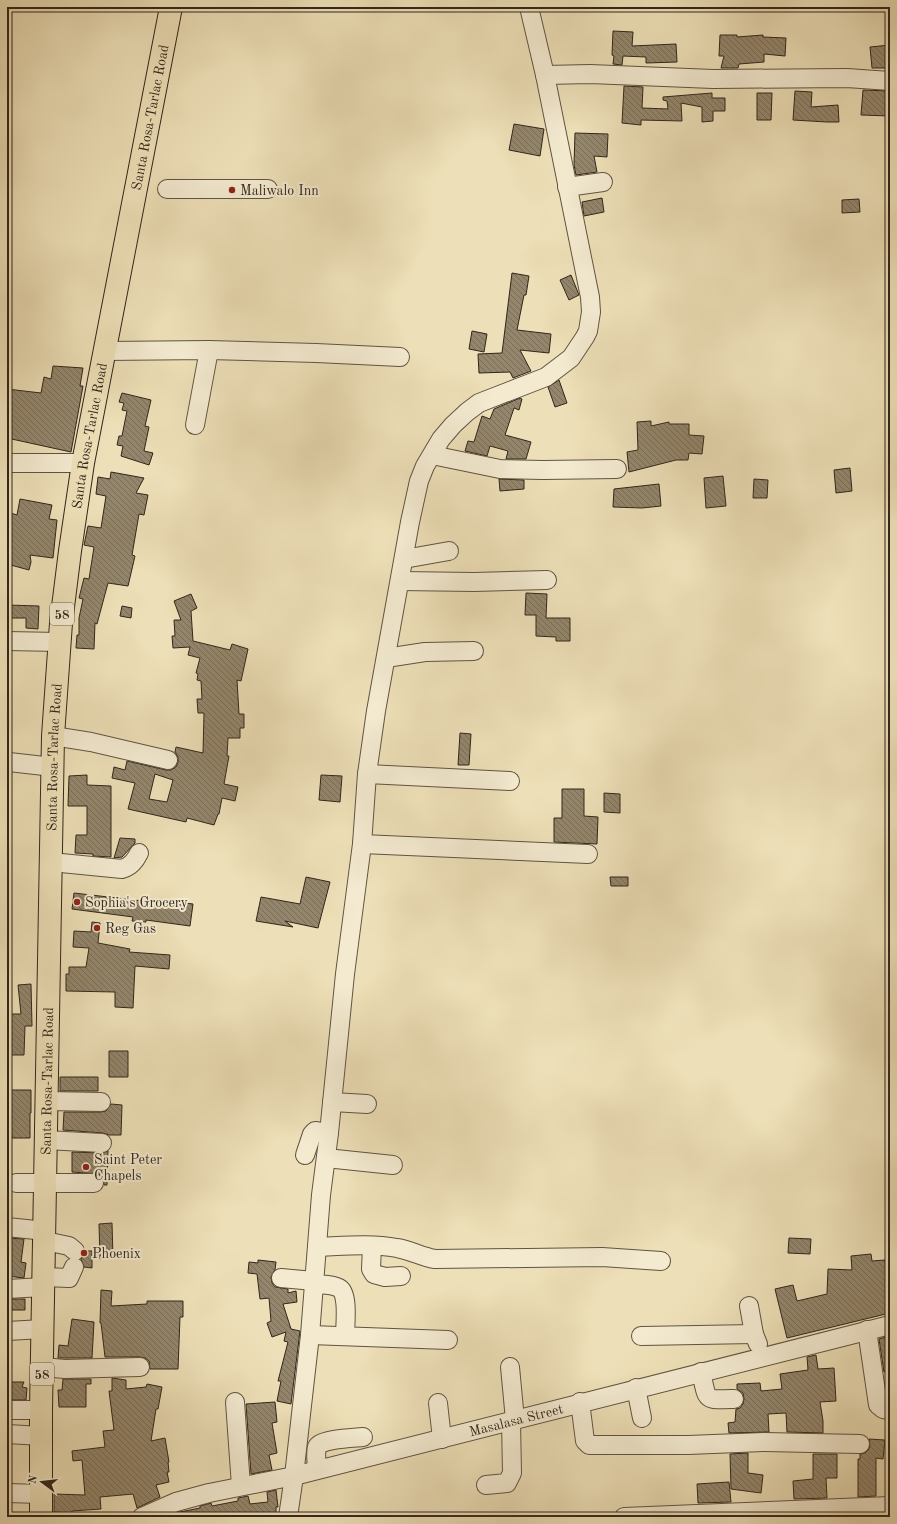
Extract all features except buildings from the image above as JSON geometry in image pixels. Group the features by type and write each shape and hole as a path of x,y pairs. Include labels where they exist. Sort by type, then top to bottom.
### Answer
{"highway":[{"name":"Santa Rosa-Tarlac Road","path":"41,1517 42,1367 53,766 60,642 70,550 83,463 171,7"}],"street":[{"path":"288,1517 310,1335 321,1195 329,1133 345,974 362,844 367,774 374,724 419,481 422,472 432,455 448,430 458,420 479,403 552,374 571,358 585,337 590,322 591,303 545,75 529,7"},
{"path":"545,75 590,74 714,80 847,78 890,81"},
{"path":"567,187 603,182"},
{"path":"167,189 268,189"},
{"path":"195,425 209,350"},
{"path":"105,351 209,350 400,357"},
{"path":"432,455 500,469 617,469"},
{"path":"7,463 83,463"},
{"path":"404,559 449,551"},
{"path":"400,581 474,582 547,580"},
{"path":"7,641 60,642"},
{"path":"386,658 425,652 474,651"},
{"path":"54,736 91,742 168,760"},
{"path":"9,762 53,766"},
{"path":"367,774 510,780"},
{"path":"362,844 588,854"},
{"path":"51,862 122,869 128,868 134,862 139,853"},
{"path":"47,1100 101,1102"},
{"path":"332,1102 367,1104"},
{"path":"306,1155 312,1134 315,1131 329,1133"},
{"path":"46,1140 102,1143"},
{"path":"326,1158 393,1165"},
{"path":"16,1183 94,1183"},
{"path":"7,1227 45,1236 69,1246 74,1259 69,1278 7,1289"},
{"path":"317,1248 372,1246 398,1248 424,1257 435,1259 602,1257 660,1261"},
{"path":"372,1246 371,1269 374,1274 385,1277 401,1276"},
{"path":"280,1278 341,1288 346,1302 345,1336"},
{"path":"749,1306 754,1334 761,1356"},
{"name":"Masalasa Street","path":"142,1517 176,1509 241,1486 294,1476 761,1356 890,1325"},
{"path":"7,1331 43,1329"},
{"path":"867,1330 878,1405 883,1409 890,1410"},
{"path":"641,1336 754,1334"},
{"path":"310,1335 448,1340"},
{"path":"42,1367 73,1369 140,1367"},
{"path":"486,1485 507,1483 512,1473 513,1420 510,1367"},
{"path":"701,1372 707,1397 712,1400 734,1399"},
{"path":"636,1388 642,1418"},
{"path":"235,1402 241,1486"},
{"path":"580,1402 585,1441 589,1445 688,1445 764,1442 860,1444"},
{"path":"438,1403 442,1439"},
{"path":"7,1410 42,1410"},
{"path":"7,1434 42,1436"},
{"path":"317,1470 317,1448 319,1444 325,1441 363,1437"},
{"path":"7,1493 41,1494"},
{"path":"624,1517 890,1506"}],"place":[{"name":"Maliwalo Inn","path":"232,190"},
{"name":"Sophia's Grocery","path":"77,902"},
{"name":"Reg Gas","path":"97,928"},
{"name":"Saint Peter Chapels","path":"86,1167"},
{"name":"Phoenix","path":"84,1253"}]}
